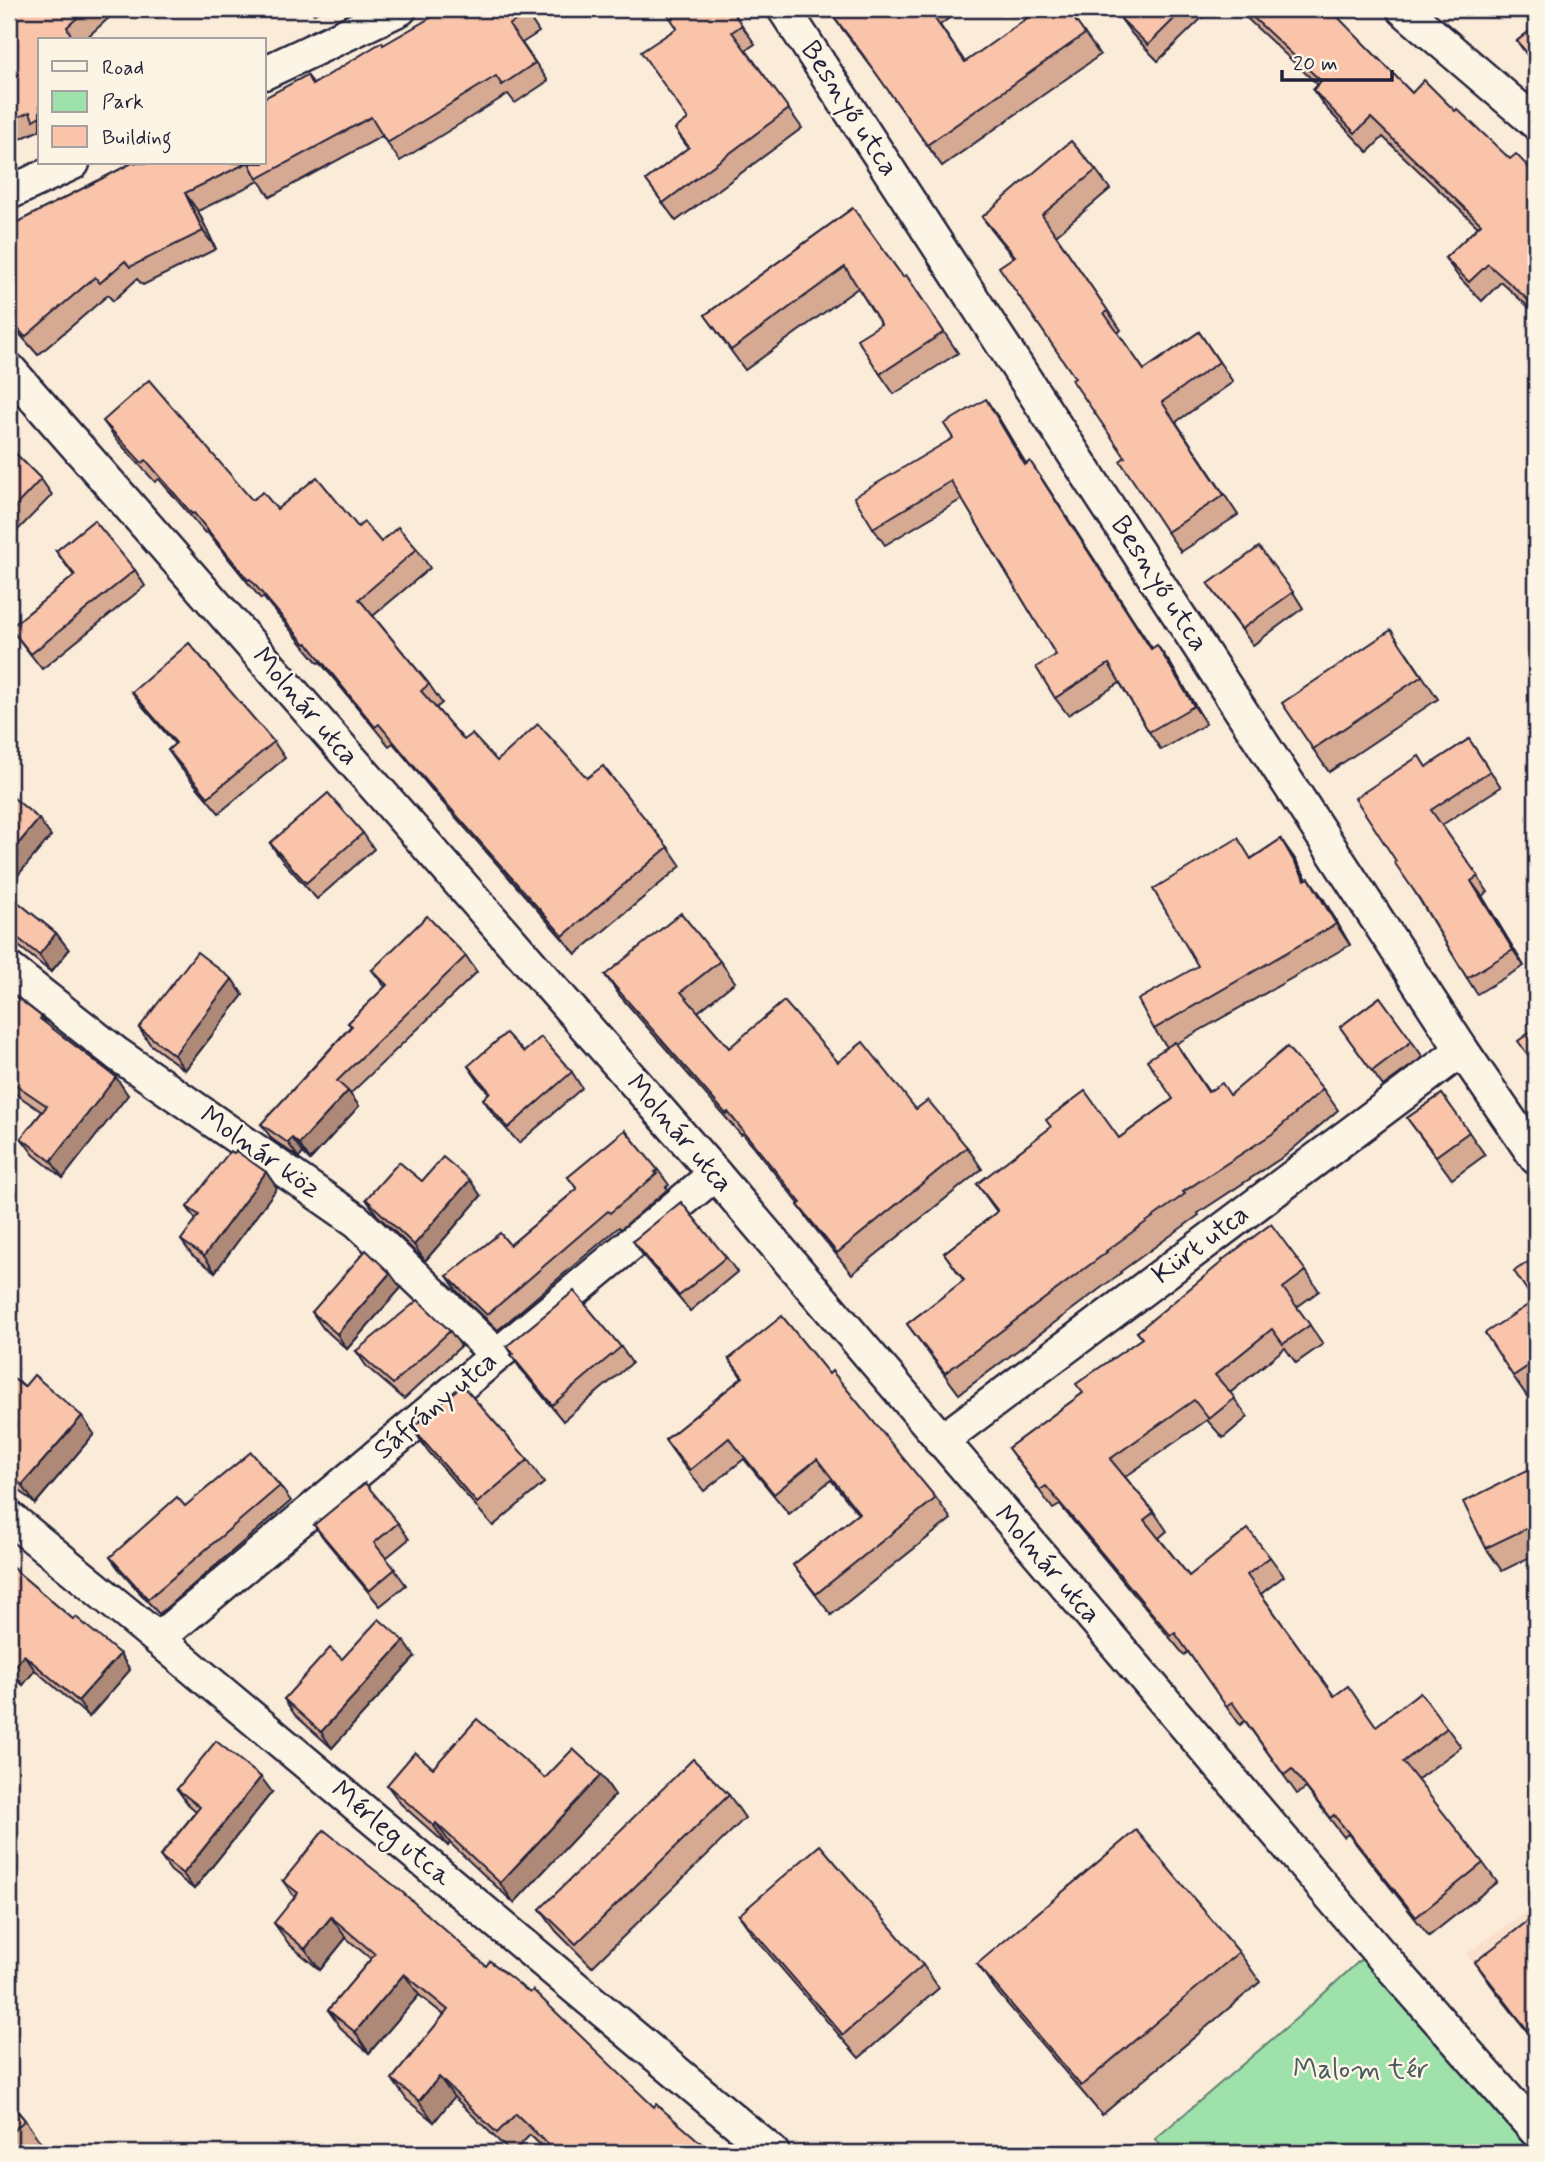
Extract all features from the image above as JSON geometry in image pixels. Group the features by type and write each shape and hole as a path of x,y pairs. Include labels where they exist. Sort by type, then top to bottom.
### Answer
{"street":[{"path":"266,72 400,9"},
{"name":"Besnyő utca","path":"784,9 1462,1050 1536,1157"},
{"path":"1404,9 1536,123"},
{"path":"9,193 70,164"},
{"name":"Molnár utca","path":"9,369 715,1174 941,1441 1536,2131"},
{"name":"Molnár köz","path":"9,968 117,1054 357,1221 497,1354"},
{"name":"Kürt utca","path":"941,1441 1462,1050"},
{"name":"Sáfrány utca","path":"158,1639 715,1174"},
{"name":"Mérleg utca","path":"9,1517 773,2153"}],"shaded area":[{"path":"1536,1905 1536,2042 1466,1954"}],"green space":[{"name":"Malom tér","path":"1368,1953 1536,2148 1536,2153 1167,2153 1155,2139 1298,2017"}],"building":[{"path":"9,9 87,9 67,27 72,38 38,38 38,117 33,120 30,112 9,121"},
{"path":"449,9 524,9 527,13 509,25 535,63 502,85 496,76 387,143 371,117 257,179 250,164 266,164 266,97 307,75 312,85 382,42 383,45 439,13 440,15"},
{"path":"664,9 730,9 742,25 732,32 789,109 663,203 646,180 689,147 675,129 688,119 641,52 677,28"},
{"path":"828,9 928,9 965,62 1040,9 1067,9 1085,34 927,145"},
{"path":"1131,9 1184,9 1148,45 1121,19"},
{"path":"1244,9 1330,9 1412,93 1424,80 1510,159 1516,154 1536,175 1536,307 1488,264 1469,282 1445,258 1481,224 1371,118 1355,133 1313,90 1321,81"},
{"path":"1536,26 1536,64 1517,41"},
{"path":"1071,141 1096,170 1042,215 1108,311 1104,313 1144,370 1199,332 1219,362 1162,402 1224,495 1167,532 1120,461 1125,457 1072,380 1075,378 999,267 1015,256 982,217"},
{"path":"130,164 245,164 185,193 203,231 130,267 125,261 100,283 95,277 25,337 9,318 9,223 11,221 14,224"},
{"path":"853,208 903,277 906,275 944,332 880,374 857,339 881,324 845,267 731,350 705,315"},
{"path":"149,380 252,500 263,492 277,509 317,477 358,527 364,522 381,542 398,527 417,549 359,599 429,684 421,691 464,740 472,734 497,761 538,724 587,778 603,766 668,847 563,936 379,724 375,727 307,643 305,644 250,579 248,580 194,513 192,514 146,460 142,463 103,421"},
{"path":"986,399 1025,465 1030,461 1151,649 1157,645 1194,706 1149,732 1109,664 1055,698 1036,667 1056,655 951,481 873,528 854,497 953,438 944,424"},
{"path":"9,447 41,479 9,513"},
{"path":"94,520 135,570 31,654 10,628 75,575 56,551"},
{"path":"1259,547 1293,592 1242,629 1208,584"},
{"path":"1391,630 1422,676 1313,749 1282,703"},
{"path":"189,643 274,742 208,797 168,750 176,743 132,692"},
{"path":"1469,739 1490,771 1431,810 1478,876 1471,881 1513,950 1467,978 1355,798 1419,756 1426,767"},
{"path":"328,793 363,833 306,883 270,843"},
{"path":"9,794 39,819 9,855"},
{"path":"1238,838 1251,859 1281,839 1305,880 1309,878 1336,924 1154,1029 1138,1000 1198,966 1153,889"},
{"path":"9,895 56,933 39,955 9,931"},
{"path":"681,913 720,961 681,992 729,1048 784,1001 838,1062 863,1042 916,1109 928,1100 967,1147 837,1253 728,1112 726,1114 605,975"},
{"path":"427,916 466,956 337,1081 348,1091 299,1144 292,1138 288,1143 261,1124 352,1026 348,1023 387,985 372,970"},
{"path":"197,952 232,979 174,1055 139,1028"},
{"path":"15,996 42,1017 40,1019 116,1077 51,1161 21,1138 47,1106 9,1080 9,1004"},
{"path":"1380,997 1412,1041 1372,1071 1340,1027"},
{"path":"1536,1028 1536,1066 1518,1041"},
{"path":"506,1033 524,1052 541,1037 572,1072 508,1128 483,1099 490,1092 468,1066"},
{"path":"1175,1042 1208,1092 1222,1083 1230,1095 1287,1047 1323,1089 1272,1134 1183,1192 1185,1194 945,1373 907,1324 964,1280 944,1253 998,1211 977,1184 1051,1127 1046,1120 1085,1091 1119,1138 1173,1099 1147,1060"},
{"path":"1442,1094 1469,1132 1436,1156 1407,1118"},
{"path":"625,1130 658,1170 655,1172 657,1174 610,1213 608,1211 487,1315 447,1276 500,1233 510,1245 577,1189 568,1177"},
{"path":"230,1151 236,1151 266,1172 204,1256 181,1240 199,1215 187,1207"},
{"path":"443,1157 470,1180 414,1245 366,1199 399,1162 422,1181"},
{"path":"681,1202 726,1257 679,1296 633,1241"},
{"path":"1271,1224 1306,1271 1283,1288 1310,1325 1283,1344 1272,1329 1215,1375 1235,1398 1209,1419 1194,1400 1110,1459 1154,1512 1144,1520 1189,1576 1248,1529 1270,1557 1247,1575 1334,1696 1348,1686 1376,1726 1420,1692 1447,1728 1403,1762 1483,1863 1416,1917 1334,1815 1330,1818 1292,1769 1284,1775 1232,1702 1226,1706 1175,1633 1171,1636 1046,1486 1040,1490 1008,1448 1083,1393 1076,1384 1142,1338 1137,1332 1221,1261"},
{"path":"366,1250 390,1273 337,1334 312,1312"},
{"path":"1536,1257 1536,1361 1513,1376 1485,1333 1534,1301 1514,1271"},
{"path":"574,1291 621,1347 552,1405 511,1355 513,1354 507,1346"},
{"path":"418,1300 450,1331 393,1384 356,1351"},
{"path":"782,1316 829,1374 832,1371 936,1498 816,1594 793,1565 859,1513 817,1459 774,1494 729,1438 690,1470 665,1440 743,1377 729,1359"},
{"path":"9,1375 24,1387 34,1375 82,1416 22,1485 9,1474"},
{"path":"462,1385 528,1460 477,1503 412,1428"},
{"path":"251,1452 280,1486 148,1599 110,1557 177,1497 185,1506"},
{"path":"1536,1466 1536,1524 1486,1548 1463,1502"},
{"path":"365,1483 398,1523 374,1543 395,1569 369,1591 314,1525"},
{"path":"9,1565 74,1620 76,1617 120,1654 78,1701 24,1655 12,1670 9,1667"},
{"path":"379,1619 404,1641 321,1732 284,1699 330,1648 342,1659"},
{"path":"477,1719 545,1778 573,1749 601,1775 500,1883 436,1823 434,1826 387,1785 415,1752 433,1768"},
{"path":"216,1741 261,1777 183,1874 160,1856 200,1807 177,1789"},
{"path":"693,1759 729,1795 576,1944 540,1909"},
{"path":"324,1830 401,1891 486,1966 490,1961 530,1993 533,1990 654,2107 656,2104 713,2153 557,2153 516,2114 497,2133 439,2077 419,2101 392,2079 448,2010 404,1974 355,2032 328,2010 375,1954 331,1917 305,1949 274,1923 298,1893 283,1881"},
{"path":"1136,1830 1239,1952 1081,2086 977,1964"},
{"path":"820,1845 923,1965 843,2035 739,1915"},
{"path":"1533,1917 1536,1921 1536,2041 1475,1962"},
{"path":"9,2101 25,2120 9,2135"}]}
